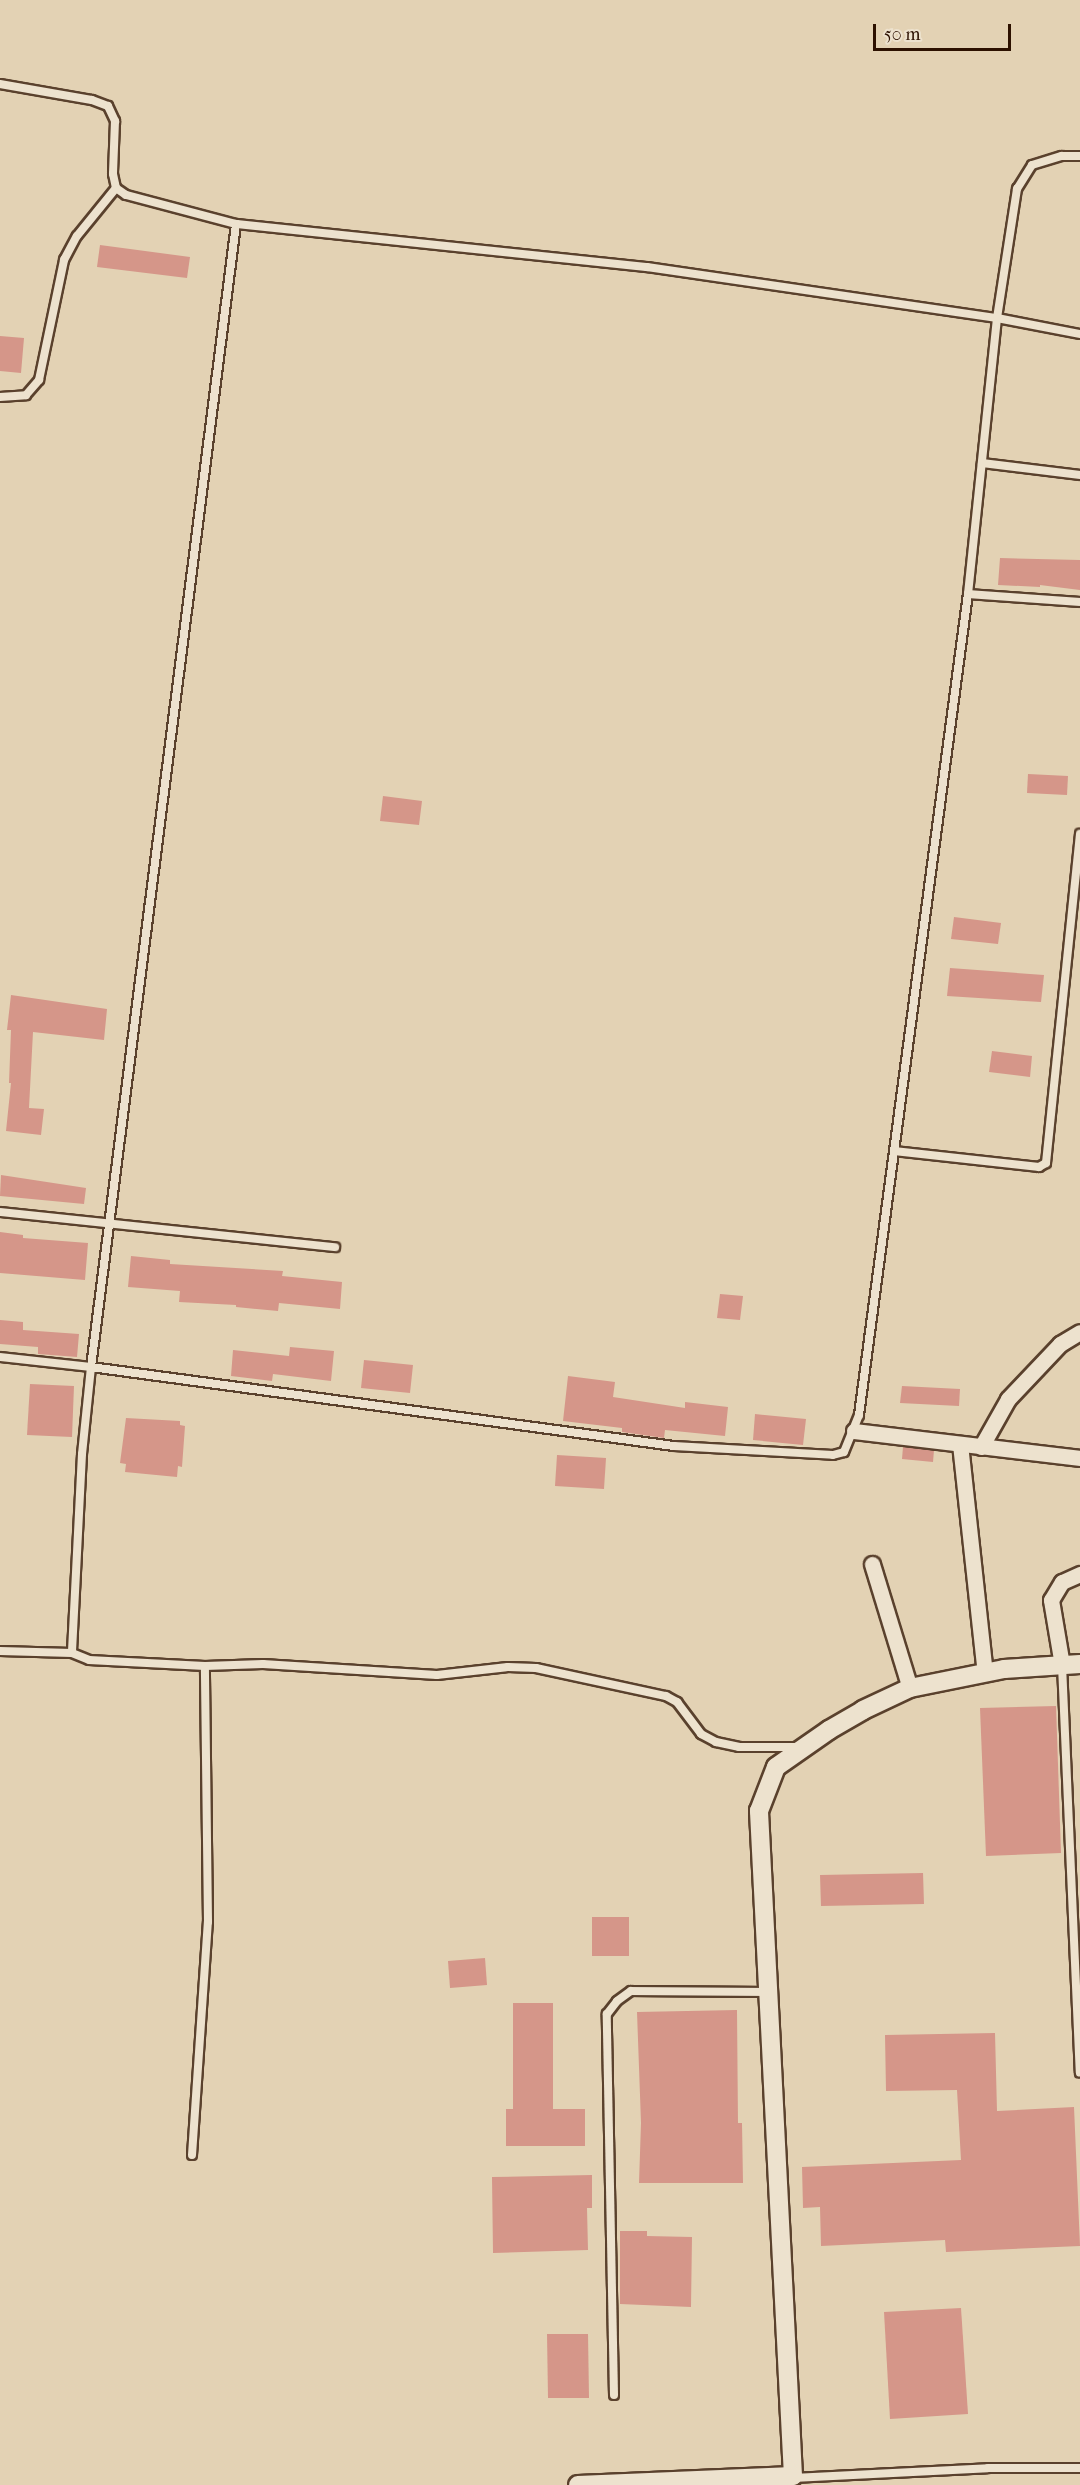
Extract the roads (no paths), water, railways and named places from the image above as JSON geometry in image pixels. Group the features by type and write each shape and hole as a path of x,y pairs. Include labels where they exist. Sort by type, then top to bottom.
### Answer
{"street":[{"path":"981,1447 1008,1400 1060,1344 1080,1332"},
{"path":"854,1431 1080,1458"},
{"path":"960,1444 985,1673"},
{"path":"872,1564 910,1688"},
{"path":"578,2485 793,2481 759,1811 776,1767 863,1710 910,1688 985,1673 1071,1664 1051,1599 1062,1582 1080,1574"}],"lane":[{"path":"0,84 92,100 108,106 115,121 113,174 116,188 126,195 236,224 647,267 997,318 1080,334"},
{"path":"0,1358 91,1367 674,1446 833,1455 844,1452 859,1415 968,594 997,318 1017,189 1032,165 1062,156 1080,156"},
{"path":"0,397 26,394 39,380 64,260 77,236 116,188"},
{"path":"72,1653 82,1454 91,1367 236,224"},
{"path":"982,463 1080,475"},
{"path":"968,594 1080,602"},
{"path":"894,1151 1039,1167 1047,1163 1080,834"},
{"path":"0,1212 335,1247"},
{"path":"0,1652 72,1653 89,1660 205,1666 263,1664 437,1675 508,1667 536,1668 666,1696 677,1702 701,1734 716,1742 739,1747 805,1747"},
{"path":"1071,1664 1080,2073"},
{"path":"192,2155 208,1922 205,1666"},
{"path":"614,2395 607,2014 617,2001 631,1991 769,1992"},
{"path":"793,2481 988,2468 1080,2468"}]}
